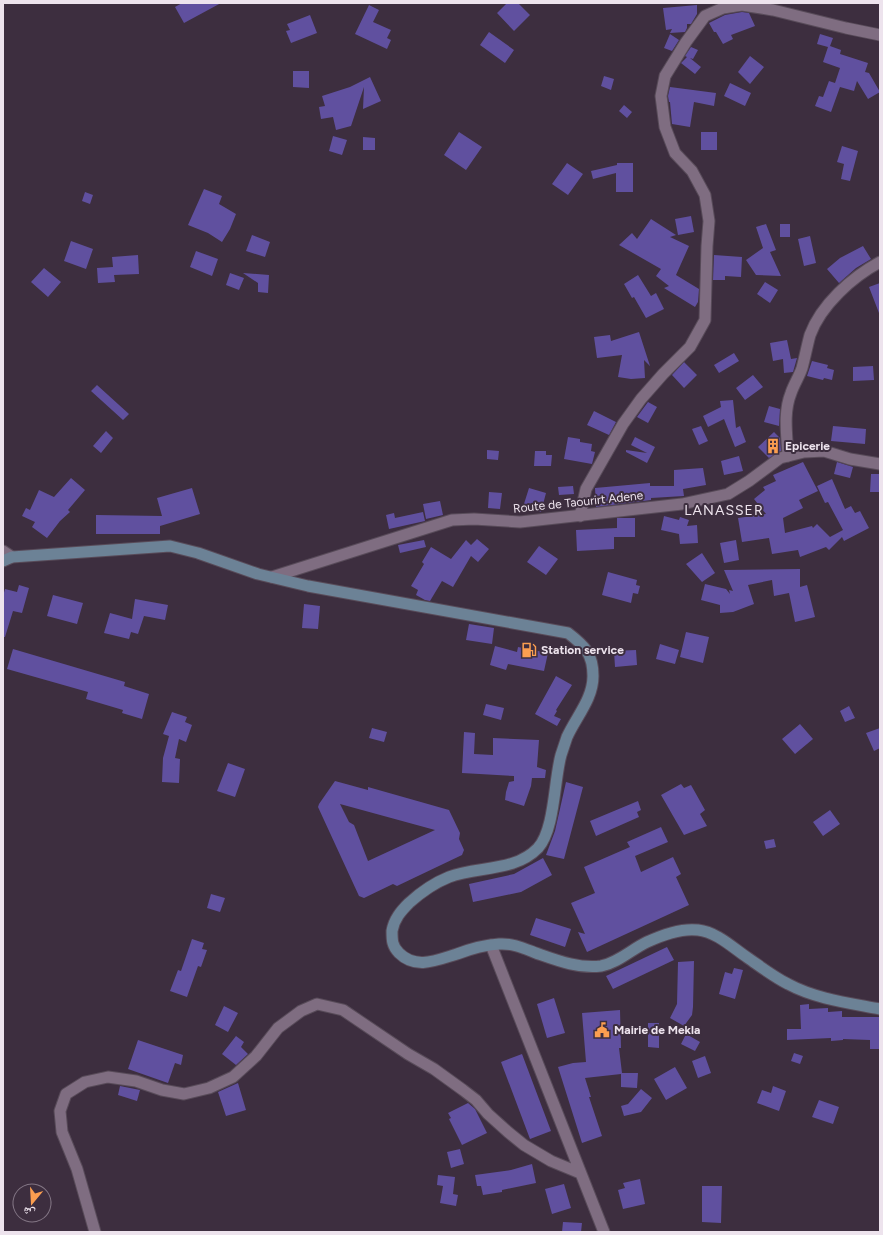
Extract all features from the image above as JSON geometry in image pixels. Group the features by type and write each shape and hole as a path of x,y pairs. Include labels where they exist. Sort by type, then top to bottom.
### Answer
{"main road":[{"path":"6,557 170,546 184,549 258,574 308,586 568,632 583,644 591,657 593,677 589,698 567,737 561,757 549,828 540,846 527,857 512,864 475,870 449,877 420,893 400,912 393,925 392,941 398,952 412,962 431,962 460,952 491,945 512,944 555,960 584,966 602,966 624,956 647,942 679,931 700,930 720,938 747,958 786,983 808,994 880,1009"}],"street":[{"path":"580,516 586,489 623,424 662,374 690,347 705,320 706,246 709,221 705,195 692,171 675,153 665,126 661,96 665,76 686,42 714,3"},
{"path":"705,16 723,8 742,5 773,10 880,35"},
{"path":"788,456 786,425 788,400 800,375 810,335 822,313 837,295 856,277 880,262"},
{"name":"Route de Taourirt Adene","path":"272,577 452,520 474,519 520,522 682,504 728,494 780,458 804,452 824,451 850,459 880,464"},
{"path":"491,945 604,1232"},
{"path":"95,1232 77,1169 62,1132 60,1111 66,1094 85,1082 108,1077 136,1082 162,1090 184,1094 209,1088 233,1077 256,1056 278,1028 301,1010 317,1004 343,1010 408,1054 434,1069 476,1100 488,1114 524,1145 551,1161 580,1173"}],"building":[{"path":"182,3 221,3 184,23 175,7"},
{"path":"507,3 518,3 530,15 514,31 497,13"},
{"path":"369,5 379,10 373,22 391,30 387,38 391,40 387,49 355,34"},
{"path":"697,5 697,14 691,24 687,24 685,32 670,33 672,29 666,30 663,8"},
{"path":"742,12 749,13 755,26 731,35 733,39 723,44 709,23 725,15"},
{"path":"310,15 317,33 291,43 286,31 290,30 287,24"},
{"path":"489,32 514,50 505,63 480,45"},
{"path":"670,34 679,40 672,51 664,48"},
{"path":"820,34 833,38 830,46 841,50 840,54 868,63 865,72 869,73 880,92 868,99 857,81 854,91 840,87 831,112 815,106 819,96 823,97 829,81 835,83 840,68 823,62 828,47 817,44"},
{"path":"691,47 698,50 693,59 690,58 701,67 695,74 681,63 687,57 685,56"},
{"path":"750,56 764,67 750,84 738,72"},
{"path":"293,71 309,71 309,88 293,87"},
{"path":"604,76 614,79 611,90 601,86"},
{"path":"370,77 381,101 363,109 364,87 351,126 336,130 333,117 321,119 319,107 325,106 322,96 350,87"},
{"path":"730,83 751,93 745,106 724,96"},
{"path":"670,87 716,93 714,106 694,102 690,127 672,124 668,96"},
{"path":"624,105 632,112 627,118 619,111"},
{"path":"459,132 482,147 466,170 444,155"},
{"path":"701,132 717,132 717,150 701,150"},
{"path":"333,136 347,140 342,155 329,151"},
{"path":"363,137 375,138 375,150 363,150"},
{"path":"842,146 858,151 850,181 841,179 844,164 837,162"},
{"path":"567,163 583,174 568,195 552,184"},
{"path":"617,163 633,163 633,192 616,192 616,173 593,179 591,171 617,165"},
{"path":"204,189 222,196 219,204 236,214 230,229 222,242 208,233 188,225"},
{"path":"85,192 93,195 90,204 82,201"},
{"path":"691,216 694,232 678,235 675,219"},
{"path":"651,219 676,235 670,237 689,246 676,275 699,289 698,302 695,307 664,288 669,286 656,276 661,269 619,245 632,233 637,239"},
{"path":"766,224 776,250 770,252 781,276 756,275 746,260 763,248 756,227"},
{"path":"780,224 790,224 790,237 780,237"},
{"path":"252,235 270,242 265,257 246,251"},
{"path":"810,236 816,263 804,266 798,239"},
{"path":"71,241 93,249 86,269 64,261"},
{"path":"863,246 871,259 856,268 839,283 827,269 840,258"},
{"path":"196,251 218,259 212,276 190,267"},
{"path":"138,255 139,274 114,275 115,282 98,283 97,268 113,267 112,257"},
{"path":"714,255 742,257 741,277 725,276 725,280 713,280"},
{"path":"44,268 61,282 48,297 31,282"},
{"path":"230,273 244,278 239,290 226,285"},
{"path":"243,273 269,275 268,293 258,292 258,283"},
{"path":"638,275 651,296 656,293 664,309 646,318 634,297 632,298 624,284"},
{"path":"765,282 778,290 770,303 757,294"},
{"path":"880,283 880,313 879,313 869,287"},
{"path":"639,332 650,366 644,360 645,378 631,379 618,377 622,355 597,358 594,337 610,335 611,341"},
{"path":"787,340 791,359 797,358 793,372 784,373 783,359 773,361 770,343"},
{"path":"734,353 739,361 719,373 714,365"},
{"path":"812,361 828,365 827,368 834,370 832,380 824,378 823,380 807,376"},
{"path":"684,362 697,375 684,388 672,375"},
{"path":"873,366 874,380 853,381 853,367"},
{"path":"753,375 763,387 745,400 736,388"},
{"path":"97,385 129,414 123,420 91,391"},
{"path":"733,400 736,428 740,426 746,442 735,447 724,419 708,427 703,416 721,407 720,401"},
{"path":"648,402 657,407 648,423 637,417"},
{"path":"769,406 780,409 779,426 764,422"},
{"path":"594,411 616,422 609,435 587,425"},
{"path":"701,426 708,441 699,445 692,429"},
{"path":"833,426 866,429 865,444 831,441"},
{"path":"106,431 113,438 101,453 93,446"},
{"name":"Epicerie","path":"774,432 780,438 781,451 769,458 758,447"},
{"path":"568,437 580,439 580,442 592,444 591,451 595,452 592,464 564,459"},
{"path":"635,437 655,447 647,463 626,452 626,450 647,453 631,445"},
{"path":"487,450 499,451 498,460 487,459"},
{"path":"535,451 546,451 546,455 552,455 551,466 534,466"},
{"path":"739,456 743,471 724,475 721,461"},
{"path":"803,462 818,491 799,500 803,508 783,518 785,533 812,526 813,528 817,524 830,537 843,530 828,502 825,503 817,486 832,479 845,509 851,506 855,513 860,511 869,528 844,541 842,537 829,550 826,547 800,557 798,550 772,554 769,538 742,542 738,518 766,514 754,499 765,490 763,487 776,481 773,475"},
{"path":"837,462 853,467 850,478 834,474"},
{"path":"703,468 706,485 683,489 684,496 651,498 651,500 596,507 595,488 650,483 650,486 674,486 674,470"},
{"path":"871,474 880,474 880,492 870,492"},
{"path":"71,478 85,490 68,510 70,512 60,521 47,538 32,527 35,522 22,516 26,508 30,510 39,490 54,497"},
{"path":"573,486 574,494 559,495 558,487"},
{"path":"192,488 200,514 160,526 160,534 96,534 96,515 162,516 157,498"},
{"path":"529,488 546,493 541,512 523,507"},
{"path":"489,492 502,493 500,509 488,508"},
{"path":"440,501 443,515 426,519 423,504"},
{"path":"423,512 425,521 389,529 386,515 394,513 395,518"},
{"path":"664,516 679,520 680,517 689,520 687,526 697,525 698,543 680,544 679,534 661,530"},
{"path":"617,518 635,518 635,537 614,537 614,549 577,551 576,530 617,528"},
{"path":"477,539 489,549 478,562 471,556 453,587 442,581 430,601 416,595 418,590 411,586 424,564 422,562 431,547 451,559 466,540 471,545"},
{"path":"424,540 426,547 400,553 398,545"},
{"path":"736,540 739,560 724,563 720,543"},
{"path":"539,546 558,559 546,575 527,562"},
{"path":"702,553 715,573 702,582 686,564"},
{"path":"800,569 800,587 807,585 815,617 795,622 789,593 774,596 772,580 748,585 754,604 733,612 720,613 720,605 701,600 705,584 726,589 730,594 729,590 733,591 724,570"},
{"path":"608,572 637,580 636,585 640,586 638,594 633,593 631,603 602,595"},
{"path":"19,585 29,588 22,613 13,611 5,637 3,637 3,596 5,589 17,592"},
{"path":"53,595 83,603 77,624 47,616"},
{"path":"135,599 168,605 165,620 144,616 138,634 131,632 129,639 104,633 110,613 132,619"},
{"path":"304,604 320,606 318,629 302,628"},
{"path":"469,624 494,628 492,644 466,640"},
{"path":"686,632 709,637 703,663 680,657"},
{"path":"660,644 679,650 675,664 656,659"},
{"path":"495,646 517,652 518,647 548,653 544,671 508,664 506,670 490,665"},
{"path":"13,649 125,682 124,686 149,694 142,719 122,713 123,710 86,699 88,692 7,669"},
{"path":"636,650 637,665 615,667 614,651"},
{"path":"556,676 572,685 556,710 557,711 554,716 561,719 557,726 535,714"},
{"path":"486,704 504,708 501,720 483,715"},
{"path":"849,706 855,718 845,722 840,711"},
{"path":"172,712 187,717 185,722 192,725 186,742 179,739 175,758 180,759 179,783 162,782 163,758 169,736 163,734"},
{"path":"800,724 813,739 795,754 782,739"},
{"path":"372,728 387,732 384,742 369,738"},
{"path":"880,728 880,748 874,751 866,733"},
{"path":"464,732 475,733 474,754 493,755 493,738 539,740 537,767 546,770 545,778 532,778 531,786 524,806 505,800 509,782 514,781 514,776 462,773"},
{"path":"228,763 245,769 235,797 217,791"},
{"path":"335,781 368,790 368,787 449,810 460,833 459,839 464,850 462,855 397,886 393,884 364,898 359,896 318,807","holes":["340,804 435,830 368,861 354,825 349,822"]},
{"path":"566,782 583,787 564,859 546,855 555,831"},
{"path":"681,784 684,788 691,785 705,810 700,814 707,826 684,835 661,795"},
{"path":"638,801 641,810 637,812 639,817 596,836 590,821"},
{"path":"830,810 840,824 823,836 813,822"},
{"path":"661,827 668,842 635,856 641,872 673,857 681,874 676,877 689,905 587,952 578,932 585,934 571,903 595,893 584,867 630,847 627,842"},
{"path":"774,839 776,847 766,849 764,841"},
{"path":"543,858 552,875 521,892 473,902 469,884 514,874"},
{"path":"211,894 225,898 220,912 207,908"},
{"path":"536,918 571,929 565,947 530,935"},
{"path":"192,939 204,943 202,949 207,950 201,967 198,966 187,997 170,991 178,970 181,971"},
{"path":"667,947 674,960 613,989 606,976"},
{"path":"694,961 692,1015 684,1026 670,1018 677,1004 678,962"},
{"path":"734,968 743,970 735,999 719,994 725,972 732,974"},
{"path":"554,998 565,1033 547,1038 537,1004"},
{"path":"809,1004 809,1009 828,1008 828,1012 842,1011 842,1017 880,1017 880,1049 870,1049 870,1040 843,1039 831,1041 831,1038 787,1040 787,1029 801,1029 800,1005"},
{"path":"224,1006 238,1013 228,1032 215,1025"},
{"path":"620,1010 621,1048 619,1048 622,1073 638,1073 637,1088 621,1087 621,1074 585,1078 591,1097 589,1097 602,1136 582,1143 558,1067 573,1063 586,1062 582,1013"},
{"path":"648,1023 659,1023 659,1048 648,1047"},
{"path":"686,1034 700,1042 695,1051 681,1044"},
{"path":"236,1036 244,1042 241,1047 248,1054 236,1065 222,1054"},
{"path":"138,1040 183,1055 181,1065 175,1063 168,1083 128,1069"},
{"path":"794,1053 803,1056 800,1064 791,1061"},
{"path":"522,1054 551,1131 530,1139 501,1062"},
{"path":"705,1056 711,1073 698,1078 692,1061"},
{"path":"675,1067 687,1088 666,1100 654,1079"},
{"path":"238,1083 246,1110 226,1116 218,1092"},
{"path":"120,1086 140,1090 137,1101 118,1095"},
{"path":"773,1086 786,1091 779,1111 757,1103 762,1090 771,1093"},
{"path":"641,1089 652,1098 641,1112 624,1116 621,1106 628,1104"},
{"path":"819,1100 839,1107 833,1124 812,1117"},
{"path":"468,1103 475,1109 487,1133 462,1145 449,1119 451,1118 448,1113"},
{"path":"460,1149 464,1164 451,1168 447,1152"},
{"path":"532,1164 536,1183 502,1190 502,1192 483,1195 481,1186 477,1186 475,1175 511,1170"},
{"path":"438,1175 455,1177 453,1194 458,1195 456,1206 440,1203 443,1186 437,1185"},
{"path":"640,1179 645,1204 623,1209 618,1190 625,1188 623,1183"},
{"path":"564,1184 571,1208 552,1214 545,1189"},
{"path":"702,1186 722,1186 721,1223 702,1222"},
{"path":"563,1222 582,1223 581,1232 562,1232"}],"place":[{"name":"Epicerie","path":"773,446"},
{"name":"Station service","path":"529,650"},
{"name":"Mairie de Mekla","path":"602,1030"}],"district":[{"name":"LANASSER","path":"724,510"}]}
